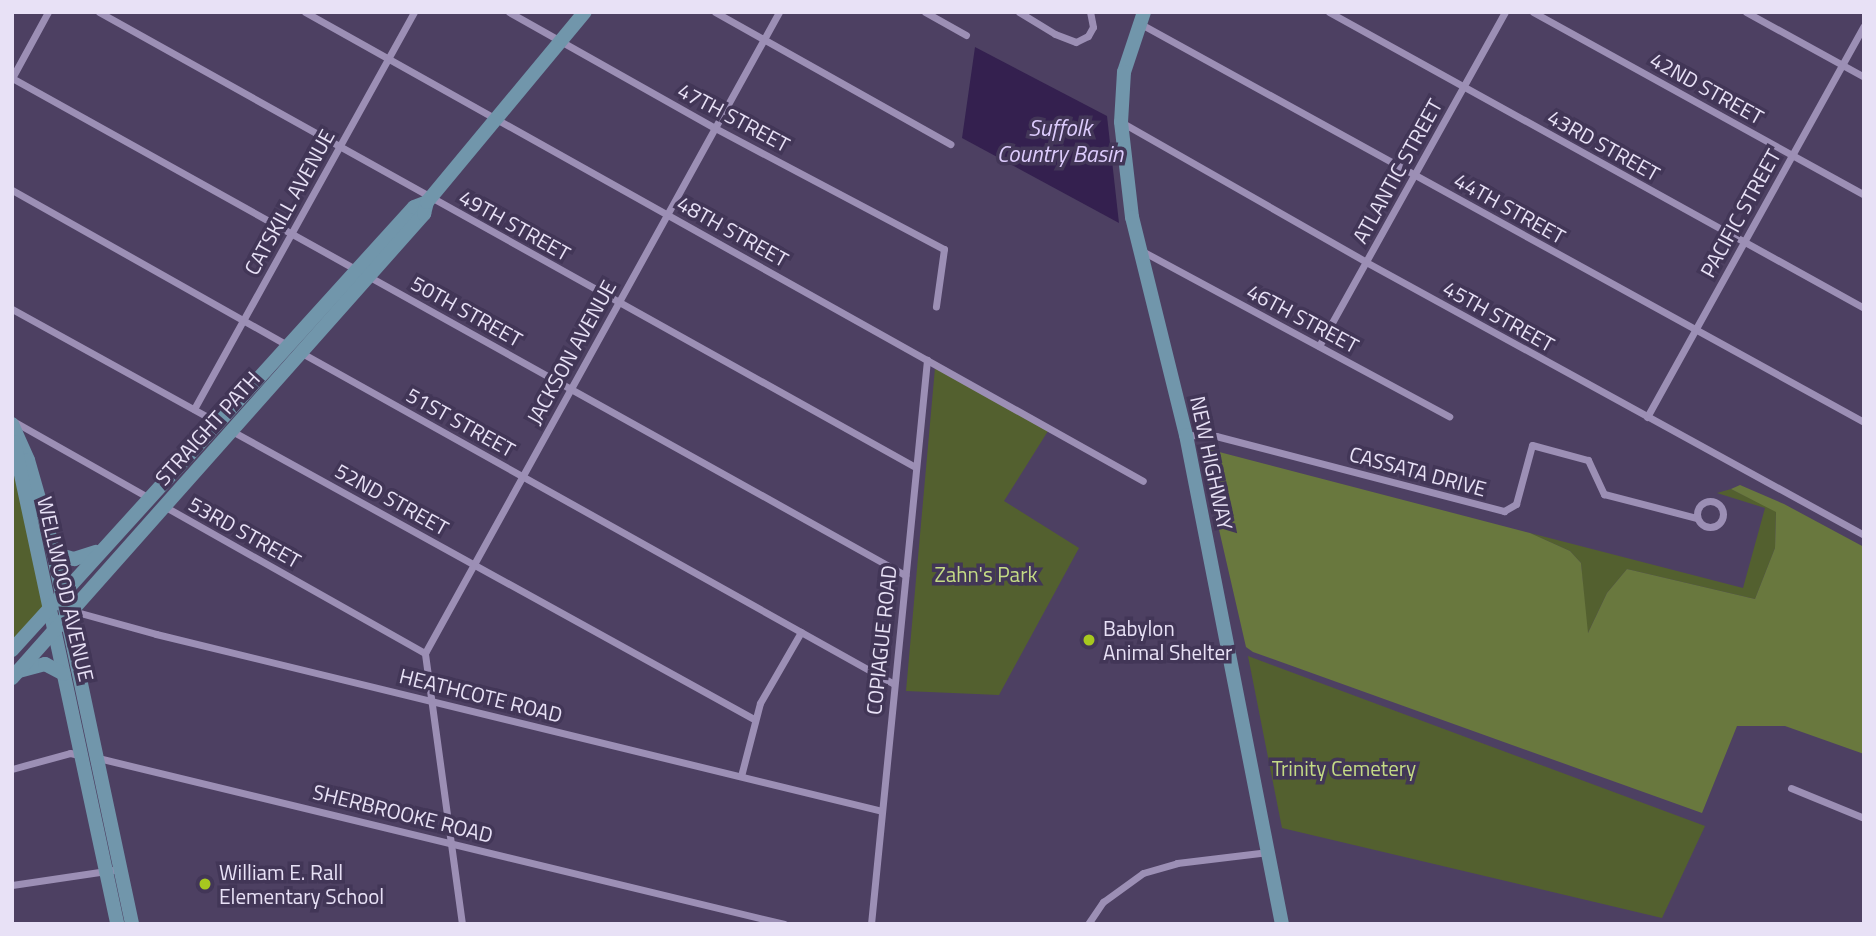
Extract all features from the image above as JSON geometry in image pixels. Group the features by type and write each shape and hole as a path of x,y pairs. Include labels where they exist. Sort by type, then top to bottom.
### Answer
{"main road":[{"name":"STRAIGHT PATH","path":"62,608 118,531 218,423 295,349 363,273 414,207 429,200 498,120 585,12"},
{"name":"NEW HIGHWAY","path":"1142,17 1124,72 1121,121 1132,216 1186,435 1282,924"},
{"name":"STRAIGHT PATH","path":"12,650 62,608 165,507 233,431 295,349"},
{"name":"WELLWOOD AVENUE","path":"12,423 28,460 52,545 62,608 54,630 88,757"},
{"name":"WELLWOOD AVENUE","path":"12,431 23,494 62,608"},
{"path":"118,531 104,556 62,608 88,757 113,870 132,924"},
{"path":"52,545 60,555 74,559 101,551"},
{"path":"15,675 54,630"},
{"path":"15,675 45,664 64,674"},
{"path":"113,870 117,924"}],"street":[{"path":"12,78 48,12"},
{"name":"49TH STREET","path":"99,12 340,146 429,200 915,467"},
{"name":"48TH STREET","path":"305,12 1143,481"},
{"name":"CATSKILL AVENUE","path":"194,409 414,12"},
{"name":"47TH STREET","path":"509,12 715,128 944,249 936,306"},
{"path":"715,12 950,144"},
{"name":"JACKSON AVENUE","path":"425,653 779,12"},
{"path":"925,12 966,35"},
{"path":"1019,12 1055,34 1076,42 1088,36 1093,27 1090,12"},
{"name":"43RD STREET","path":"1329,12 1864,308"},
{"name":"ATLANTIC STREET","path":"1319,346 1505,12"},
{"name":"42ND STREET","path":"1533,12 1864,195"},
{"path":"1746,12 1864,77"},
{"name":"44TH STREET","path":"1142,17 1414,175 1864,422"},
{"name":"PACIFIC STREET","path":"1647,417 1864,26"},
{"name":"50TH STREET","path":"12,78 905,575"},
{"name":"45TH STREET","path":"1121,121 1366,262 1864,536"},
{"name":"51ST STREET","path":"12,190 894,684"},
{"name":"46TH STREET","path":"1142,250 1449,416"},
{"name":"52ND STREET","path":"12,309 754,719"},
{"name":"COPIAGUE ROAD","path":"871,924 927,360"},
{"name":"53RD STREET","path":"12,423 425,653"},
{"name":"CASSATA DRIVE","path":"1186,435 1216,436 1504,511 1516,504 1532,445 1588,460 1604,494 1697,518"},
{"name":"HEATHCOTE ROAD","path":"62,608 883,811"},
{"path":"741,776 754,719 801,632"},
{"path":"425,653 462,924"},
{"name":"SHERBROOKE ROAD","path":"12,769 69,753 784,924"},
{"path":"1791,788 1864,818"},
{"path":"1088,924 1103,902 1143,873 1177,863 1269,852"},
{"path":"12,885 113,870"}],"green space":[{"name":"Zahn's Park","path":"935,368 1048,431 1004,501 1079,548 999,695 906,691"},
{"path":"1200,447 1530,533 1570,551 1581,563 1588,633 1607,593 1627,569 1755,599 1775,548 1776,512 1731,489 1740,485 1784,504 1864,547 1864,754 1785,726 1737,726 1702,813 1253,652 1246,647"},
{"path":"13,469 44,607 12,642 12,492"},
{"path":"1731,489 1776,511 1775,548 1755,599 1627,569 1607,593 1587,635 1581,563 1570,551 1530,533 1743,588 1765,508 1717,493"},
{"name":"Trinity Cemetery","path":"1248,656 1705,826 1662,918 1282,828"}],"water":[{"name":"Suffolk Country Basin","path":"975,47 1107,116 1119,223 962,138"}],"place":[{"name":"Babylon Animal Shelter","path":"1089,640"},
{"name":"William E. Rall Elementary School","path":"205,884"}]}
